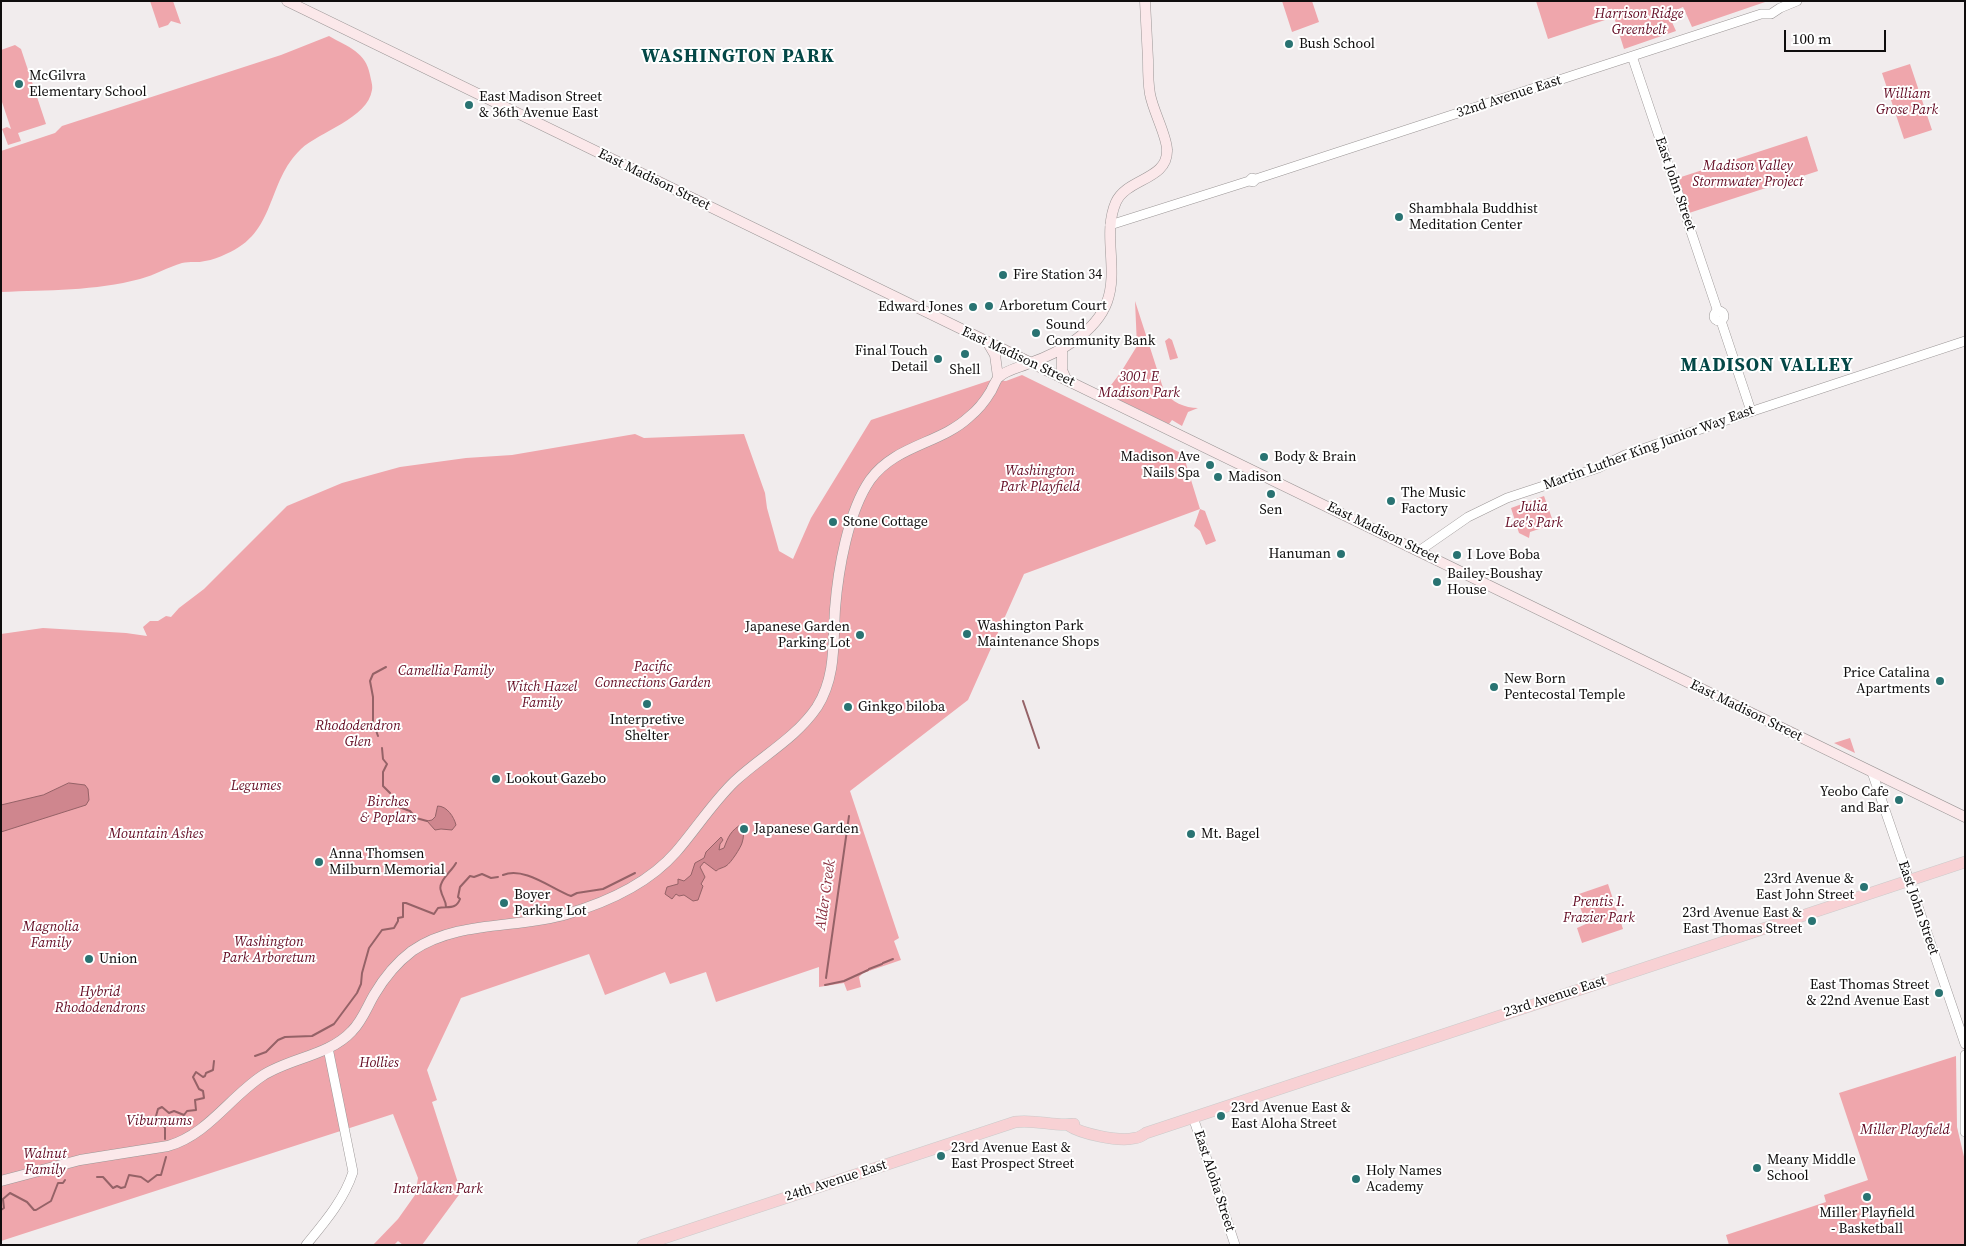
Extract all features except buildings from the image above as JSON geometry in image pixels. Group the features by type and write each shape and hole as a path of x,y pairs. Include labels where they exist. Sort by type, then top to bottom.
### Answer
{"main road":[{"name":"East Madison Street","path":"287,1 1965,817"},
{"path":"1,1181 62,1164 179,1143 209,1122 263,1075 343,1040 351,1032 386,976 399,962 418,948 435,939 458,932 549,918 577,911 626,891 644,881 667,862 722,794 745,772 803,725 821,700 832,670 835,612 842,557 856,507 869,482 881,468 900,453 947,432 964,422 983,402 998,377 1062,350 1088,329 1104,308 1108,298 1112,274 1109,237 1110,224 1116,203 1120,195 1127,188 1156,172 1165,161 1167,155 1165,139 1149,93 1145,1"},
{"path":"988,343 995,356 998,377"},
{"path":"1062,350 1062,370 1066,379"},
{"name":"23rd Avenue East","path":"1030,1120 1068,1125 1077,1124 1122,1135 1146,1133 1965,862"},
{"name":"24th Avenue East","path":"643,1245 1003,1126 1030,1120"}],"street":[{"name":"32nd Avenue East","path":"1110,224 1252,180 1761,14 1770,15 1780,8 1797,1"},
{"name":"East John Street","path":"1632,56 1751,411"},
{"name":"Martin Luther King Junior Way East","path":"1420,551 1468,517 1489,506 1598,468 1625,455 1751,411 1965,341"},
{"name":"East John Street","path":"1872,772 1965,1044"},
{"path":"306,1245 332,1212 353,1172 328,1048"},
{"path":"1965,1055 1965,1132"},
{"name":"East Aloha Street","path":"1193,1117 1235,1245"}],"green space":[{"path":"150,1 173,1 181,24 171,21 168,25 159,28"},
{"path":"1282,1 1312,1 1319,22 1292,32"},
{"name":"Harrison Ridge Greenbelt","path":"1536,1 1768,1 1692,27 1683,7 1676,10 1677,17 1671,20 1676,31 1624,49 1614,17 1548,39"},
{"path":"329,36 355,51 365,61 372,85 369,100 362,109 342,124 301,149 290,162 282,176 263,220 242,245 213,259 202,262 182,263 146,277 123,283 71,289 1,292 1,151 55,133 62,126 281,55"},
{"name":"McGilvra Elementary School","path":"15,45 21,49 46,124 18,133 21,141 8,145 2,129 7,127 11,129 1,99 1,50"},
{"name":"William Grose Park","path":"1910,64 1932,130 1904,139 1882,73"},
{"name":"Madison Valley Stormwater Project","path":"1807,136 1818,171 1689,213 1678,178"},
{"name":"3001 E Madison Park","path":"1135,301 1164,391 1179,404 1198,408 1188,412 1182,426 1172,420 1169,424 1105,393 1137,346"},
{"path":"1169,338 1172,340 1178,358 1170,360 1165,341"},
{"name":"Washington Park Arboretum","path":"1022,375 1183,454 1200,509 1024,574 968,700 850,791 899,938 894,941 901,960 863,973 859,977 861,987 847,991 844,983 819,987 819,967 716,1002 706,972 670,984 665,972 605,995 589,954 461,998 427,1070 437,1100 432,1102 461,1192 422,1245 403,1245 398,1241 394,1245 373,1245 398,1219 415,1195 418,1178 393,1114 1,1241 1,634 43,628 147,636 143,627 150,621 158,621 166,616 171,617 179,608 204,589 287,506 342,483 400,467 466,458 512,455 635,434 644,438 744,434 765,493 767,508 779,551 793,559 811,518 871,420 991,380 1006,381"},
{"name":"Julia Lee's Park","path":"1544,496 1554,524 1530,532 1529,538 1519,533 1511,508"},
{"path":"1200,509 1205,511 1216,541 1206,545 1200,531 1194,526"},
{"path":"1850,738 1855,753 1834,743"},
{"name":"Prentis I. Frazier Park","path":"1608,884 1623,929 1582,943 1577,928 1586,924 1576,895"},
{"name":"Miller Playfield","path":"1956,1056 1957,1127 1965,1161 1965,1245 1729,1245 1726,1235 1826,1202 1824,1195 1868,1180 1839,1093"}],"shaded area":[{"path":"69,783 85,785 88,789 89,800 86,805 1,832 1,805 43,795"},
{"path":"438,806 441,806 452,815 456,825 452,830 435,830 427,821 435,817"},
{"path":"742,824 745,827 742,843 736,855 728,864 716,871 704,862 700,867 705,877 701,884 703,886 698,900 693,901 684,895 679,896 676,894 672,899 665,894 667,887 678,884 678,879 684,881 691,875 695,863 704,858 706,852 721,837 723,840 719,850 724,848 730,834"}],"waterway":[{"path":"378,736 373,722 373,697 370,681 373,674 386,667"},
{"path":"1023,701 1039,748"},
{"path":"382,748 383,759 387,764 383,772 383,786 390,793"},
{"path":"394,796 399,801 399,807 410,811 416,818 427,821"},
{"name":"Alder Creek","path":"826,978 849,816"},
{"path":"446,907 440,888 456,863"},
{"path":"503,875 511,873 529,876 571,896 577,893 603,889 635,873"},
{"path":"255,1056 266,1052 278,1040 285,1037 312,1036 334,1024 357,993 361,984 369,948 382,930 394,928 398,918 403,917 403,903 434,914 438,908 456,905 460,899 458,897 460,887 470,876 474,877 482,874 491,878 498,877"},
{"name":"Alder Creek","path":"883,963 893,959"},
{"name":"Alder Creek","path":"869,969 882,964"},
{"name":"Alder Creek","path":"825,985 844,981 868,970"},
{"path":"165,1139 165,1128 156,1116 158,1109 162,1107 169,1113 174,1111 184,1115 187,1111 196,1110 195,1100 204,1098 203,1091 199,1089 193,1077 196,1072 203,1077 206,1073 213,1070 214,1061"},
{"path":"97,1177 103,1177 113,1188 117,1186 125,1187 129,1175 141,1177 148,1182 157,1175 161,1175 166,1157"},
{"path":"1,1210 4,1208 3,1199 10,1193 27,1202 36,1210 51,1201 58,1183 63,1183 65,1180"}],"place":[{"name":"Bush School","path":"1289,44"},
{"name":"McGilvra Elementary School","path":"19,84"},
{"name":"East Madison Street & 36th Avenue East","path":"469,105"},
{"name":"Shambhala Buddhist Meditation Center","path":"1399,217"},
{"name":"Fire Station 34","path":"1003,275"},
{"name":"Arboretum Court","path":"989,306"},
{"name":"Edward Jones","path":"973,307"},
{"name":"Sound Community Bank","path":"1036,333"},
{"name":"Shell","path":"965,354"},
{"name":"Final Touch Detail","path":"938,359"},
{"name":"Body & Brain","path":"1264,457"},
{"name":"Madison Ave Nails Spa","path":"1210,465"},
{"name":"Madison","path":"1218,477"},
{"name":"Sen","path":"1271,494"},
{"name":"The Music Factory","path":"1391,501"},
{"name":"Stone Cottage","path":"833,522"},
{"name":"Hanuman","path":"1341,554"},
{"name":"I Love Boba","path":"1457,555"},
{"name":"Bailey-Boushay House","path":"1437,582"},
{"name":"Washington Park Maintenance Shops","path":"967,634"},
{"name":"Japanese Garden Parking Lot","path":"860,635"},
{"name":"Price Catalina Apartments","path":"1940,681"},
{"name":"New Born Pentecostal Temple","path":"1494,687"},
{"name":"Interpretive Shelter","path":"647,704"},
{"name":"Ginkgo biloba","path":"848,707"},
{"name":"Lookout Gazebo","path":"496,779"},
{"name":"Yeobo Cafe and Bar","path":"1899,800"},
{"name":"Japanese Garden","path":"744,829"},
{"name":"Mt. Bagel","path":"1191,834"},
{"name":"Anna Thomsen Milburn Memorial","path":"319,862"},
{"name":"23rd Avenue & East John Street","path":"1864,887"},
{"name":"Boyer Parking Lot","path":"504,903"},
{"name":"23rd Avenue East & East Thomas Street","path":"1812,921"},
{"name":"Union","path":"89,959"},
{"name":"East Thomas Street & 22nd Avenue East","path":"1939,993"},
{"name":"23rd Avenue East & East Aloha Street","path":"1221,1116"},
{"name":"23rd Avenue East & East Prospect Street","path":"941,1156"},
{"name":"Meany Middle School","path":"1757,1168"},
{"name":"Holy Names Academy","path":"1356,1179"},
{"name":"Miller Playfield - Basketball","path":"1867,1197"}],"district":[{"name":"WASHINGTON PARK","path":"738,57"},
{"name":"MADISON VALLEY","path":"1767,366"}],"park label":[{"name":"Washington Park Playfield","path":"1040,480"},
{"name":"Camellia Family","path":"446,671"},
{"name":"Pacific Connections Garden","path":"653,676"},
{"name":"Witch Hazel Family","path":"542,696"},
{"name":"Rhododendron Glen","path":"358,734"},
{"name":"Legumes","path":"256,786"},
{"name":"Birches & Poplars","path":"388,810"},
{"name":"Mountain Ashes","path":"156,834"},
{"name":"Magnolia Family","path":"51,936"},
{"name":"Hybrid Rhododendrons","path":"100,1000"},
{"name":"Hollies","path":"379,1063"},
{"name":"Viburnums","path":"159,1121"},
{"name":"Walnut Family","path":"45,1162"},
{"name":"Interlaken Park","path":"438,1189"}]}
